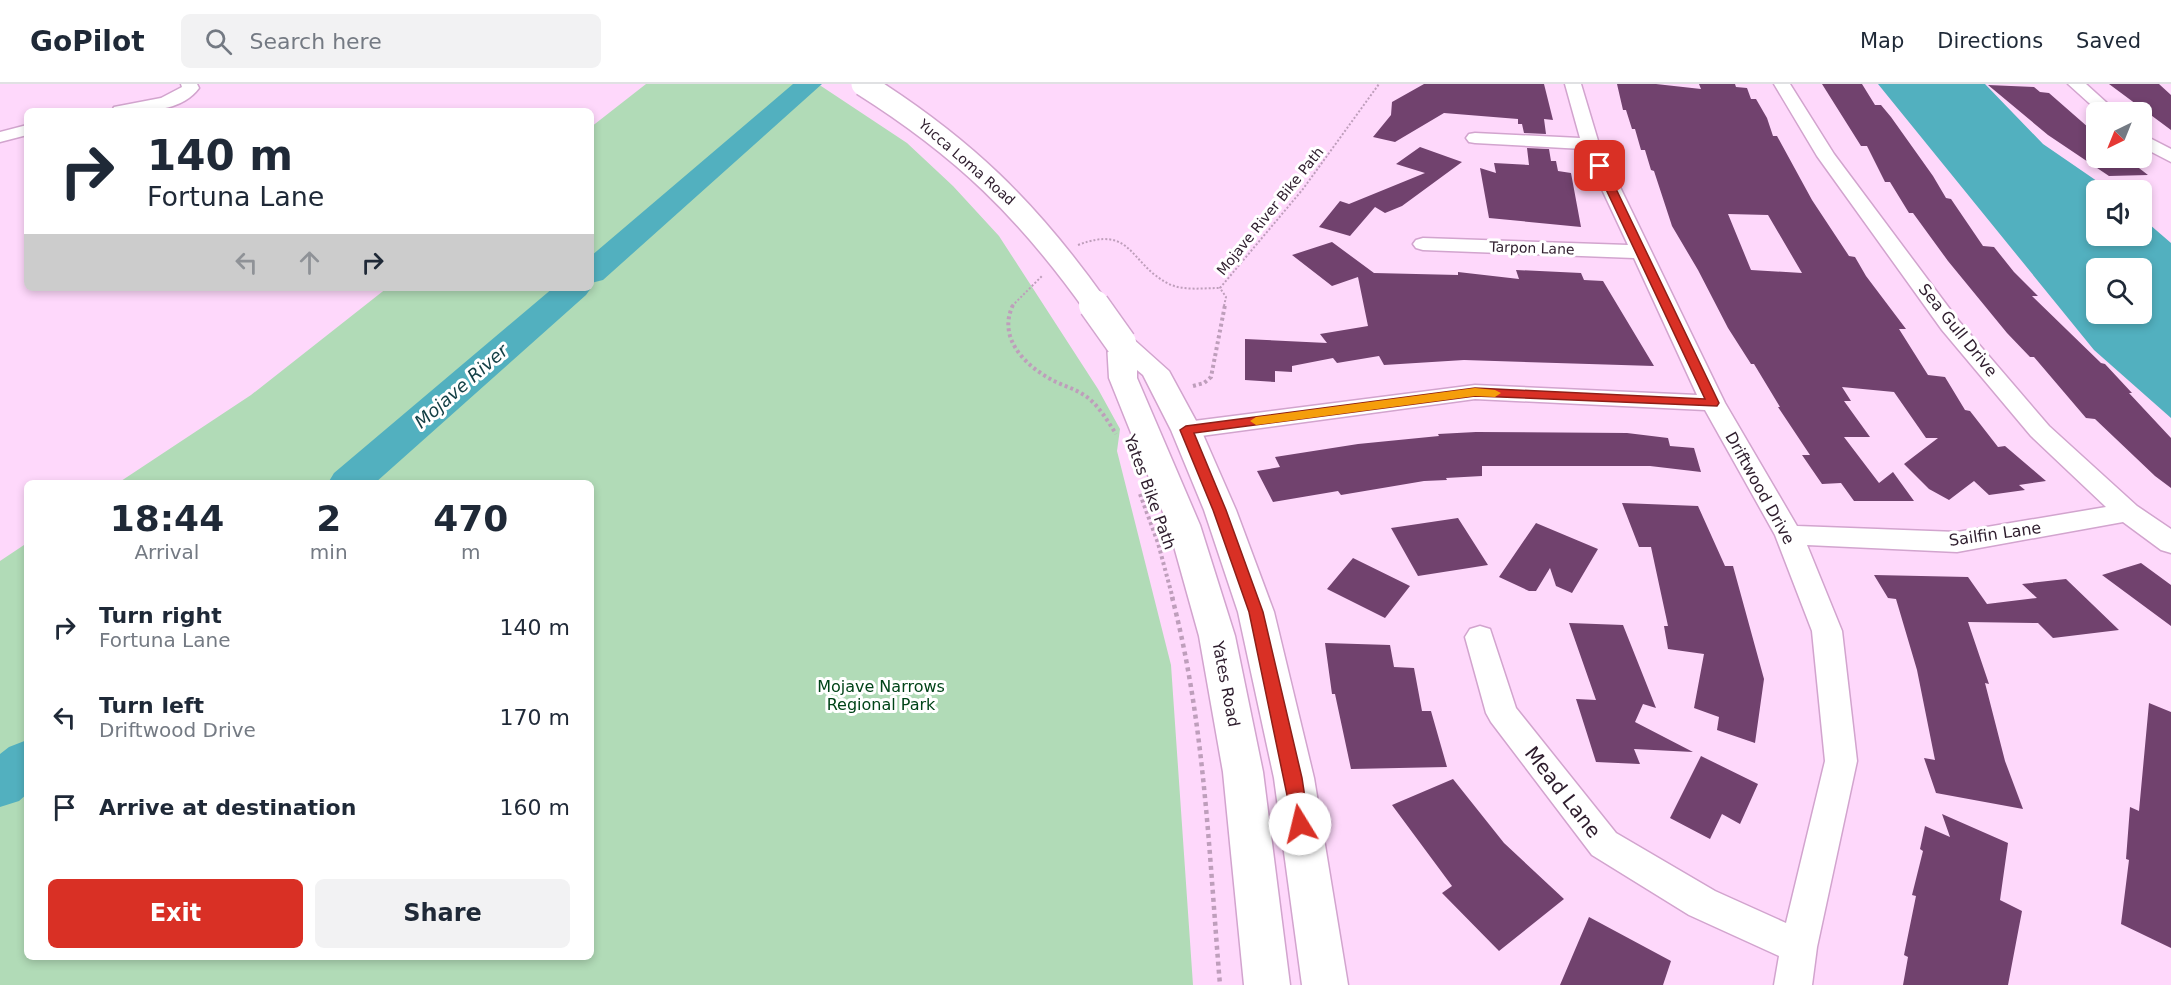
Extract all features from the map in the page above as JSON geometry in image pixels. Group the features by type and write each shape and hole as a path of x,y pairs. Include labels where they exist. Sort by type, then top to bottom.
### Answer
{"main road":[{"name":"Yucca Loma Road","path":"863,84 917,119 983,173 1021,210 1069,270 1121,343 1155,371 1185,409"},
{"name":"Yates Road","path":"1121,343 1123,378 1184,525 1217,636 1243,772 1267,985"},
{"path":"1185,409 1256,612 1294,778 1325,985"}],"street":[{"name":"Driftwood Drive","path":"1573,84 1590,144 1713,403 1789,535 1827,631 1841,761 1799,947 1793,985"},
{"name":"Sea Gull Drive","path":"1782,84 1826,156 1950,325 2040,431 2128,512 2171,543"},
{"path":"2076,84 2097,102"},
{"path":"135,108 160,103 187,89"},
{"path":"0,137 24,131"},
{"path":"1474,138 1590,144"},
{"path":"2152,145 2171,157"},
{"name":"Tarpon Lane","path":"1423,244 1641,252"},
{"path":"1185,409 1475,392 1713,403"},
{"name":"Sailfin Lane","path":"1789,535 1957,542 2128,512"},
{"name":"Mead Lane","path":"1480,637 1502,712 1604,844 1701,903 1799,947"}],"path":[{"name":"Mojave River Bike Path","path":"1185,409 1211,377 1226,297 1220,288 1319,169 1379,84"},
{"path":"1071,249 1094,238 1116,239 1129,246 1167,283 1195,289 1220,288"},
{"name":"Yates Bike Path","path":"1045,274 1011,309 1008,331 1014,346 1028,363 1046,376 1083,395 1097,406 1119,438"},
{"name":"Yates Bike Path","path":"1137,487 1160,549 1179,630 1192,706 1203,790 1220,985"}],"green space":[{"name":"Mojave Narrows Regional Park","path":"646,84 818,84 907,143 953,186 999,236 1098,389 1120,429 1117,451 1171,665 1193,985 0,985 0,561 24,545 24,960 594,960 594,480 123,480 251,395 383,291 594,291 594,125"}],"water":[{"path":"1878,84 1985,84 2043,144 2095,180 2086,180 2086,246 2152,246 2152,227 2171,243 2171,418 2094,350"}],"building":[{"path":"1424,84 1544,84 1553,120 1544,119 1546,134 1524,133 1522,124 1518,124 1518,119 1444,113 1395,142 1373,137 1391,115 1392,102"},
{"path":"1617,84 1656,84 1701,89 1699,84 1735,84 1736,87 1747,88 1751,99 1756,99 1767,118 1773,136 1777,136 1812,200 1849,256 1855,257 1866,276 1906,329 1899,329 1928,375 1945,377 1965,410 1970,411 1998,447 2005,446 2046,481 2019,485 2025,490 1989,495 1974,481 1949,500 1929,489 1904,464 1938,438 1926,438 1894,392 1842,387 1851,401 1844,401 1870,437 1844,437 1879,483 1893,472 1914,501 1854,501 1841,483 1822,484 1802,455 1810,455 1778,407 1780,407 1754,364 1751,364 1728,328 1672,226 1654,171 1651,170 1645,150 1641,150 1626,110 1623,110","holes":["1728,214 1768,215 1802,273 1751,270"]},
{"path":"1822,84 1862,84 1875,105 1881,105 1891,117 1946,198 1951,199 1983,246 1994,247 2014,272 2038,296 2032,296 2101,363 2105,364 2171,438 2171,488 2155,476 2095,419 2086,418 2034,357 2030,357 2007,333 1948,261 1913,213 1909,213 1890,182 1885,182 1867,146 1861,146"},
{"path":"2109,84 2159,84 2171,95 2171,130 2152,116 2152,102 2133,102"},
{"path":"1988,85 2034,87 2040,92 2049,93 2086,125 2086,161 2048,135"},
{"path":"1420,147 1462,162 1402,206 1385,213 1375,207 1350,236 1319,227 1340,201 1349,204 1425,173 1396,164"},
{"path":"1527,148 1549,149 1551,161 1556,161 1558,171 1571,173 1581,227 1489,218 1480,168 1496,173 1494,163 1529,165"},
{"path":"2097,168 2139,168 2148,175 2109,176"},
{"path":"1332,242 1374,273 1458,275 1458,272 1519,279 1516,270 1581,273 1584,280 1603,281 1654,366 1464,360 1384,365 1379,356 1337,363 1333,358 1292,366 1292,372 1275,371 1275,382 1245,380 1245,339 1327,343 1320,334 1368,326 1358,277 1332,286 1292,255"},
{"path":"1627,433 1668,438 1670,446 1694,448 1701,472 1650,466 1482,466 1482,476 1446,478 1447,480 1424,481 1341,495 1338,491 1273,502 1257,471 1280,467 1275,457 1358,444 1439,436 1438,434"},
{"path":"1622,503 1698,506 1725,566 1733,566 1764,679 1755,743 1717,730 1719,717 1694,708 1704,654 1668,649 1664,626 1668,626 1651,547 1639,547"},
{"path":"1458,518 1488,565 1418,576 1391,528"},
{"path":"1536,523 1598,549 1572,593 1556,586 1550,568 1536,591 1529,591 1499,577"},
{"path":"1353,558 1410,586 1385,618 1327,589"},
{"path":"2141,563 2171,585 2171,626 2102,575"},
{"path":"1874,575 1968,577 1987,604 2037,598 2022,584 2066,579 2119,630 2053,638 2038,623 1968,622 1989,684 1985,683 2005,761 2023,809 1936,793 1924,758 1935,760 1917,670 1896,599 1888,598"},
{"path":"1569,623 1623,625 1656,708 1643,704 1635,722 1693,752 1634,749 1640,764 1596,762 1576,699 1596,700"},
{"path":"1325,643 1390,645 1394,667 1414,668 1422,711 1431,711 1447,767 1351,769 1335,694 1332,694"},
{"path":"2149,703 2171,712 2171,948 2121,924 2129,860 2126,859 2130,807 2139,811"},
{"path":"1701,756 1758,784 1740,824 1722,814 1710,839 1670,818"},
{"path":"1453,779 1504,843 1564,899 1499,951 1442,893 1452,886 1392,805"},
{"path":"1942,814 2008,843 2000,900 2022,911 2008,985 1903,985 1908,957 1904,955 1916,896 1912,895 1923,851 1920,849 1925,826 1950,837"},
{"path":"1589,917 1671,961 1663,985 1560,985"}],"waterway":[{"name":"Mojave River","path":"594,270 809,84"},
{"name":"Mojave River","path":"352,480 571,291"},
{"name":"Mojave River","path":"0,785 24,765"}],"slow traffic":[{"path":"1256,421 1475,392 1495,393"}],"route":[{"path":"1300,824 1294,778 1256,612 1220,510 1186,430 1475,392 1713,403 1600,166"}]}
